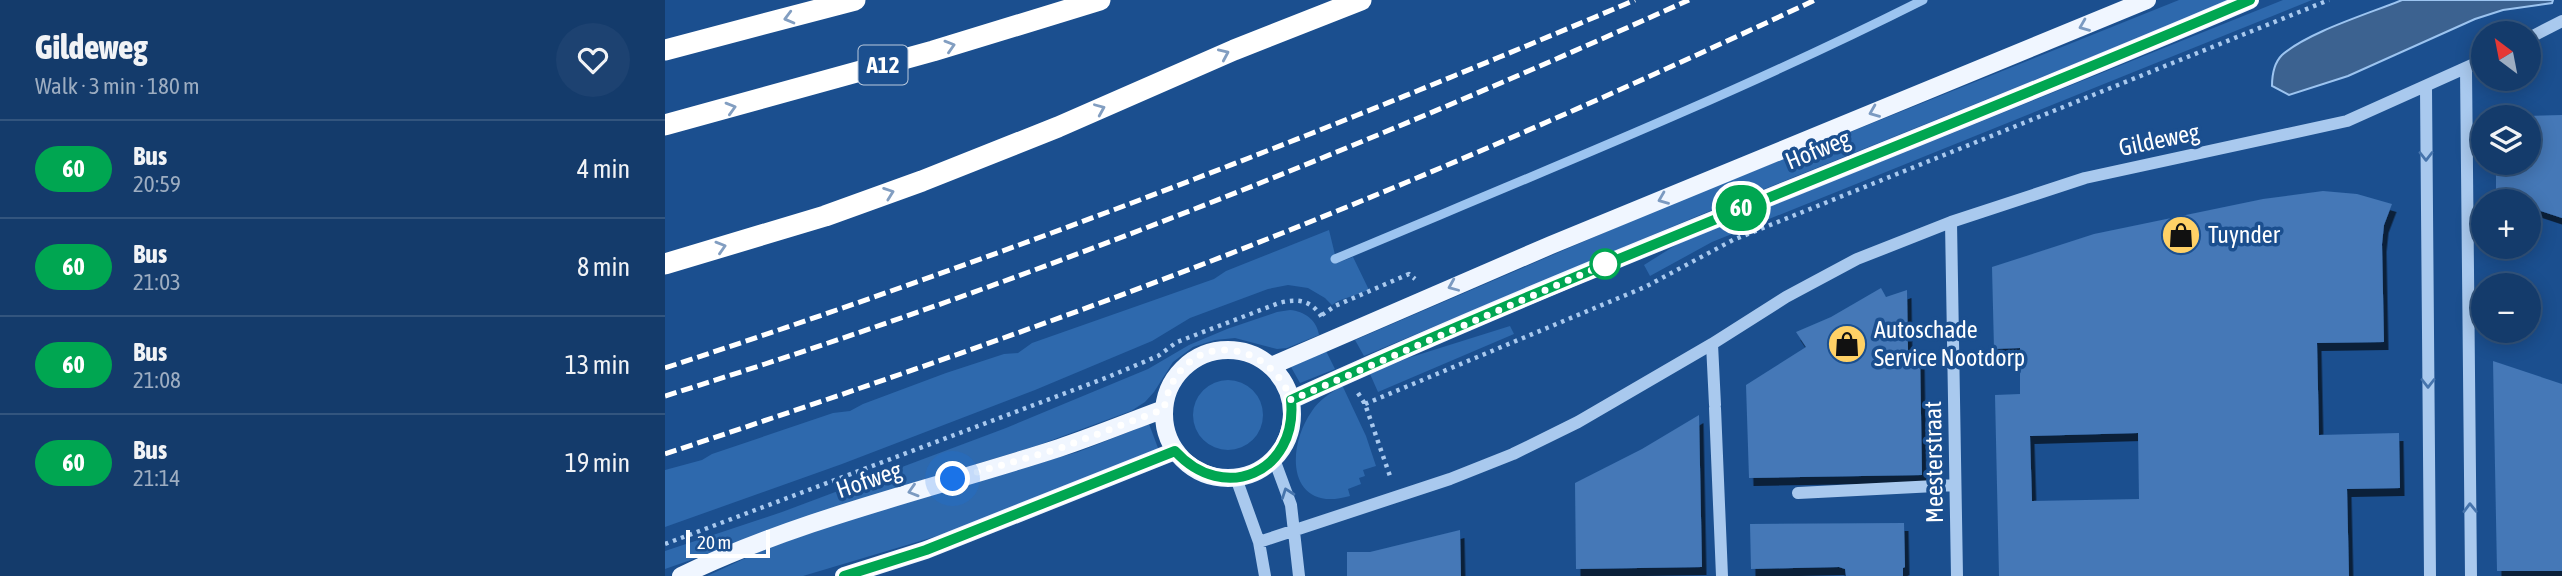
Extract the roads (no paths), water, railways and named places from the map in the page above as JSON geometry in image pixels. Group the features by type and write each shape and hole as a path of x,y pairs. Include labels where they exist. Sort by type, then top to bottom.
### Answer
{"highway":[{"path":"665,50 855,0"},
{"name":"A12","path":"665,125 920,54 1100,0"},
{"path":"665,264 825,216 1032,138 1234,50 1361,0"}],"main road":[{"name":"Hofweg","path":"1271,366 1574,236 2147,0"},
{"name":"Hofweg","path":"1291,400 1596,268 2097,65 2250,0"},
{"path":"1221,350 1256,356 1271,366 1287,387 1291,400 1290,431 1284,446 1274,459 1257,472 1236,478 1219,478 1202,473 1187,464 1175,451 1166,431 1164,409 1176,376 1189,363 1221,350"},
{"name":"Hofweg","path":"681,576 750,547 892,497 1058,449 1164,409"},
{"path":"844,576 926,550 1175,451"}],"street":[{"path":"2541,32 2562,21"},
{"name":"Gildeweg","path":"1259,542 1513,454 1578,422 1786,297 1857,259 1951,222 2085,178 2347,121 2471,66"},
{"path":"2466,68 2471,576"},
{"path":"2426,88 2430,576"},
{"name":"Meesterstraat","path":"1951,222 1957,576"},
{"path":"1711,344 1722,576"},
{"path":"1274,459 1291,505 1296,529 1299,576"},
{"path":"1236,478 1259,542 1265,576"},
{"path":"1798,493 1955,485"}],"waterway":[{"path":"1335,259 1705,102 1923,0"}],"railway":[{"path":"665,368 1033,240 1396,100 1635,0"},
{"path":"665,396 926,309 1183,213 1438,110 1689,0"},
{"path":"665,454 996,341 1272,237 1507,140 1815,0"}],"place":[{"name":"Tuynder","path":"2181,235"},
{"name":"Autoschade Service Nootdorp","path":"1847,344"}]}
